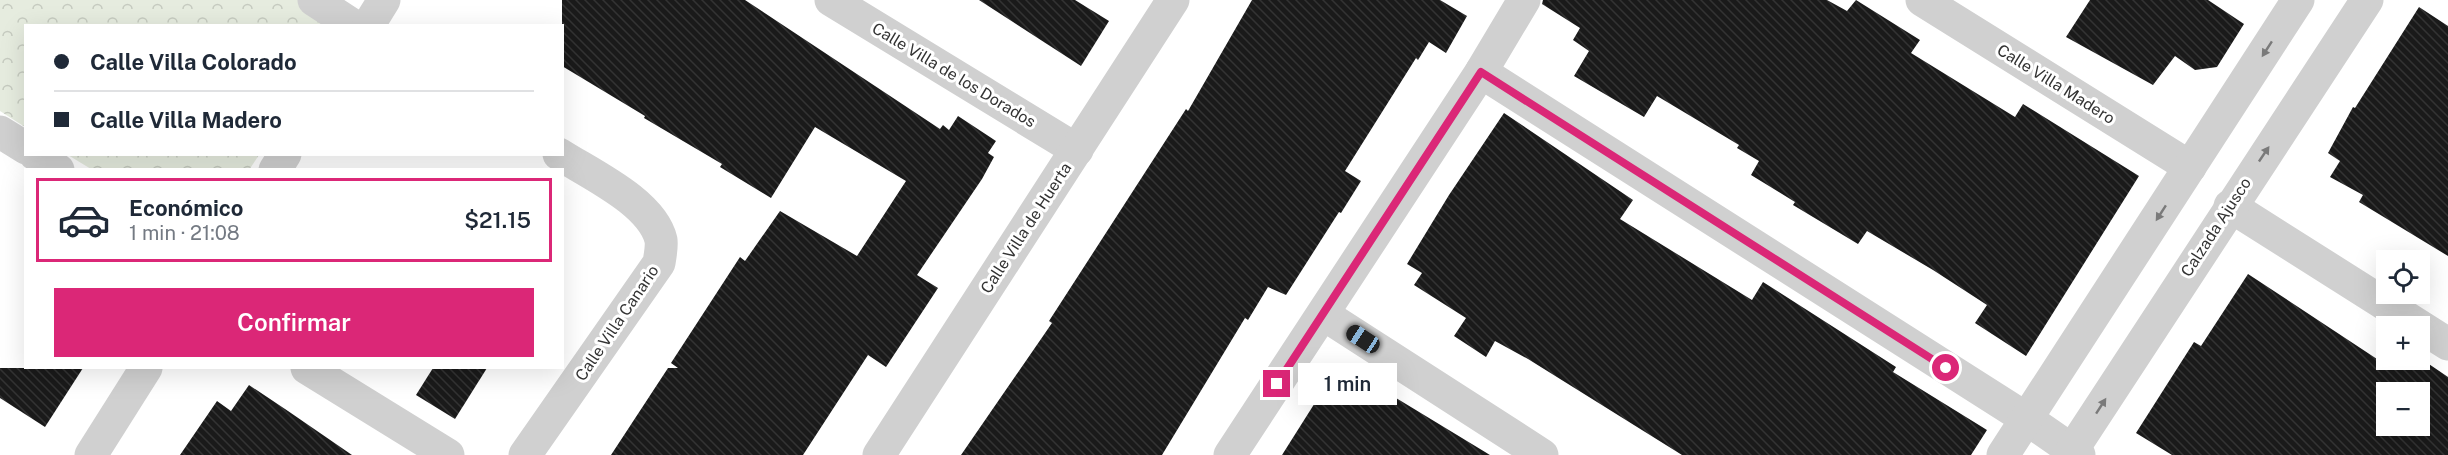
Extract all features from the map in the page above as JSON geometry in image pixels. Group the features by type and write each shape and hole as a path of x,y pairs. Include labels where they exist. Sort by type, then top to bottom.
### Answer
{"street":[{"path":"314,0 351,24"},
{"path":"369,24 384,0"},
{"name":"Calle Villa de los Dorados","path":"831,0 1077,150"},
{"name":"Calle Villa de Huerta","path":"879,455 1173,0"},
{"path":"1230,455 1481,72 1524,0"},
{"name":"Calle Villa Madero","path":"1922,0 2190,167"},
{"path":"2004,455 2298,0"},
{"name":"Calzada Ajusco","path":"2073,454 2230,206 2367,0"},
{"path":"1481,72 2027,419 2073,454"},
{"path":"0,132 24,147"},
{"path":"38,156 55,168"},
{"name":"Calle Villa Canario","path":"525,455 659,263 662,241 654,222 634,202 562,156"},
{"path":"2230,206 2448,344"},
{"path":"1323,314 1542,455"},
{"path":"91,455 145,369"},
{"path":"309,369 448,455"}],"green space":[{"path":"0,0 298,0 336,24 24,24 24,126 0,111"},
{"path":"70,156 258,156 250,168 89,168"}],"building":[{"path":"562,0 745,0 940,129 943,125 949,130 958,116 996,141 988,153 994,157 982,179 917,275 938,288 886,367 868,355 803,455 611,455 668,368 678,368 671,363 740,257 745,261 780,211 857,256 906,181 815,127 771,198 720,167 722,164 564,67 564,24 562,24"},
{"path":"979,0 1075,0 1109,21 1081,66"},
{"path":"1252,0 1440,0 1467,16 1446,53 1429,42 1418,60 1416,58 1345,171 1361,181 1341,213 1339,212 1286,295 1268,287 1248,320 1245,318 1162,455 961,455 1052,323 1049,321 1186,109 1188,111"},
{"path":"1543,0 1827,0 1847,11 1856,0 1920,40 1911,53 2015,117 2023,104 2139,176 2026,356 1975,323 1987,305 1867,231 1858,244 1793,205 1795,202 1751,175 1759,161 1737,148 1739,145 1657,96 1644,117 1574,76 1589,51 1573,40 1580,28 1542,4"},
{"path":"2090,0 2208,0 2244,24 2217,67 2195,70 2175,56 2153,85 2066,37"},
{"path":"2419,7 2448,26 2448,256 2359,202 2363,195 2330,177 2340,161 2328,153 2353,107 2355,108"},
{"path":"1504,113 1633,200 1620,219 1752,300 1763,282 1896,367 1893,372 1987,430 1971,455 1682,455 1528,359 1495,341 1486,357 1454,336 1466,318 1414,285 1422,273 1407,264 1449,195"},
{"path":"2248,274 2376,358 2376,370 2430,370 2430,365 2448,377 2448,455 2172,455 2136,433 2194,342 2201,346"},
{"path":"0,368 82,369 45,427 0,398"},
{"path":"432,369 486,369 455,419 416,395"},
{"path":"1330,379 1363,400 1373,384 1490,455 1282,455"},
{"path":"249,385 352,455 180,455 217,401 231,411"}],"route":[{"path":"1277,384 1481,72 1946,368"}]}
